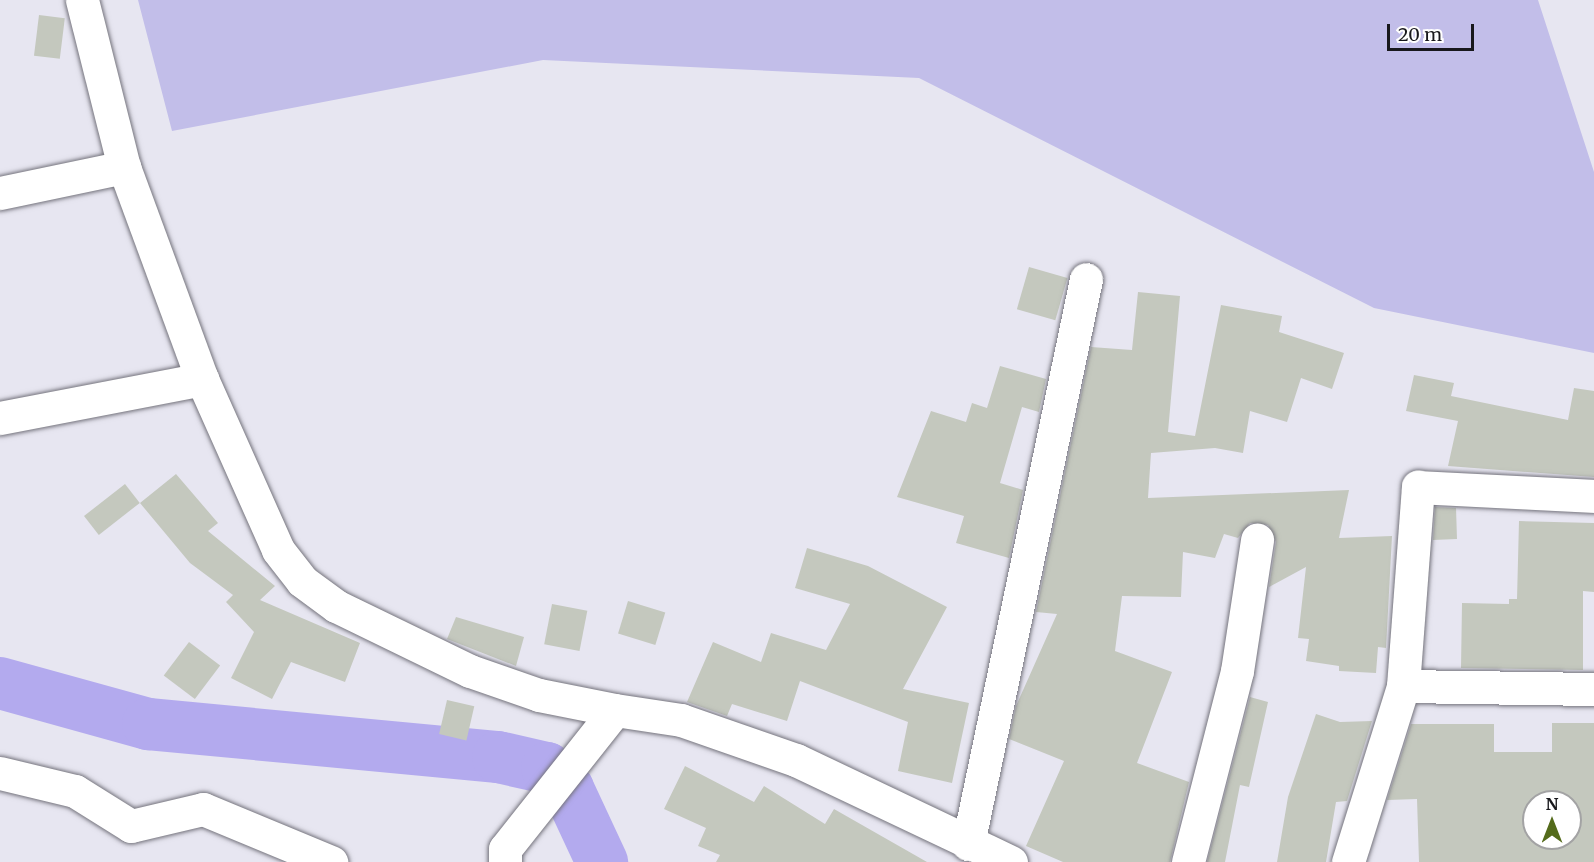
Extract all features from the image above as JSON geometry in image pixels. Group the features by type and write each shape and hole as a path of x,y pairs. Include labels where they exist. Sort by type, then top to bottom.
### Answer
{"street":[{"path":"82,0 124,167 202,379 278,550 302,581 336,606 470,671 539,695 681,720 796,760 968,844 1011,862"},
{"path":"0,193 124,167"},
{"path":"968,844 1086,279"},
{"path":"0,418 202,379"},
{"path":"1348,862 1402,686 1418,488 1594,496"},
{"path":"1188,862 1231,700 1257,540"},
{"path":"1402,686 1594,689"},
{"path":"505,856 615,710"},
{"path":"0,772 75,791 131,826 203,809 331,862"}],"shaded area":[{"path":"138,0 1538,0 1594,172 1594,353 1374,308 919,78 543,60 172,131"}],"building":[{"path":"39,15 65,18 60,59 34,56"},
{"path":"1029,267 1067,278 1055,320 1017,309"},
{"path":"1138,292 1180,296 1168,432 1195,436 1221,305 1282,316 1279,332 1344,353 1332,389 1301,378 1287,422 1250,411 1243,453 1215,448 1151,453 1148,498 1349,490 1339,538 1392,536 1386,648 1378,647 1376,673 1339,671 1339,666 1306,661 1309,639 1298,638 1306,567 1269,587 1276,542 1268,525 1250,523 1238,538 1224,534 1215,558 1183,552 1181,597 1122,596 1115,651 1172,672 1137,763 1189,782 1170,862 1063,862 1026,846 1064,761 1009,739 1016,706 1057,614 1036,612 1091,347 1132,350"},
{"path":"1000,366 1046,379 1039,412 1022,407 1000,483 1023,490 1009,558 956,543 964,516 897,497 931,411 966,422 972,403 987,408"},
{"path":"1414,375 1454,383 1451,396 1568,420 1574,388 1594,391 1594,477 1448,466 1458,421 1406,411"},
{"path":"176,474 218,523 208,531 275,586 260,600 360,643 345,682 291,662 272,699 231,678 254,632 226,602 233,595 190,563 140,503"},
{"path":"125,484 140,503 99,535 84,516"},
{"path":"1435,507 1456,508 1457,539 1433,540"},
{"path":"1519,521 1594,523 1594,592 1583,591 1583,670 1461,668 1462,603 1509,604 1509,599 1517,599"},
{"path":"807,548 868,566 947,607 903,689 969,703 952,783 898,771 908,722 800,681 787,721 732,704 727,716 687,702 713,642 761,662 771,633 826,650 850,604 795,588"},
{"path":"628,601 665,612 655,645 618,634"},
{"path":"552,604 587,611 580,651 544,644"},
{"path":"456,617 524,637 516,666 447,639"},
{"path":"189,642 220,665 195,699 164,676"},
{"path":"1250,697 1268,702 1249,787 1240,785 1225,862 1207,862"},
{"path":"447,700 474,706 466,740 439,734"},
{"path":"1316,714 1340,722 1372,721 1347,801 1336,802 1326,862 1277,862 1288,797"},
{"path":"1552,723 1594,723 1594,862 1419,862 1417,799 1387,800 1411,724 1494,724 1494,752 1552,752"},
{"path":"685,766 754,802 764,786 825,824 834,809 927,862 716,862 720,855 698,846 706,828 664,809"}],"waterway":[{"path":"0,683 148,724 498,757 547,768 568,789 602,862"}]}
